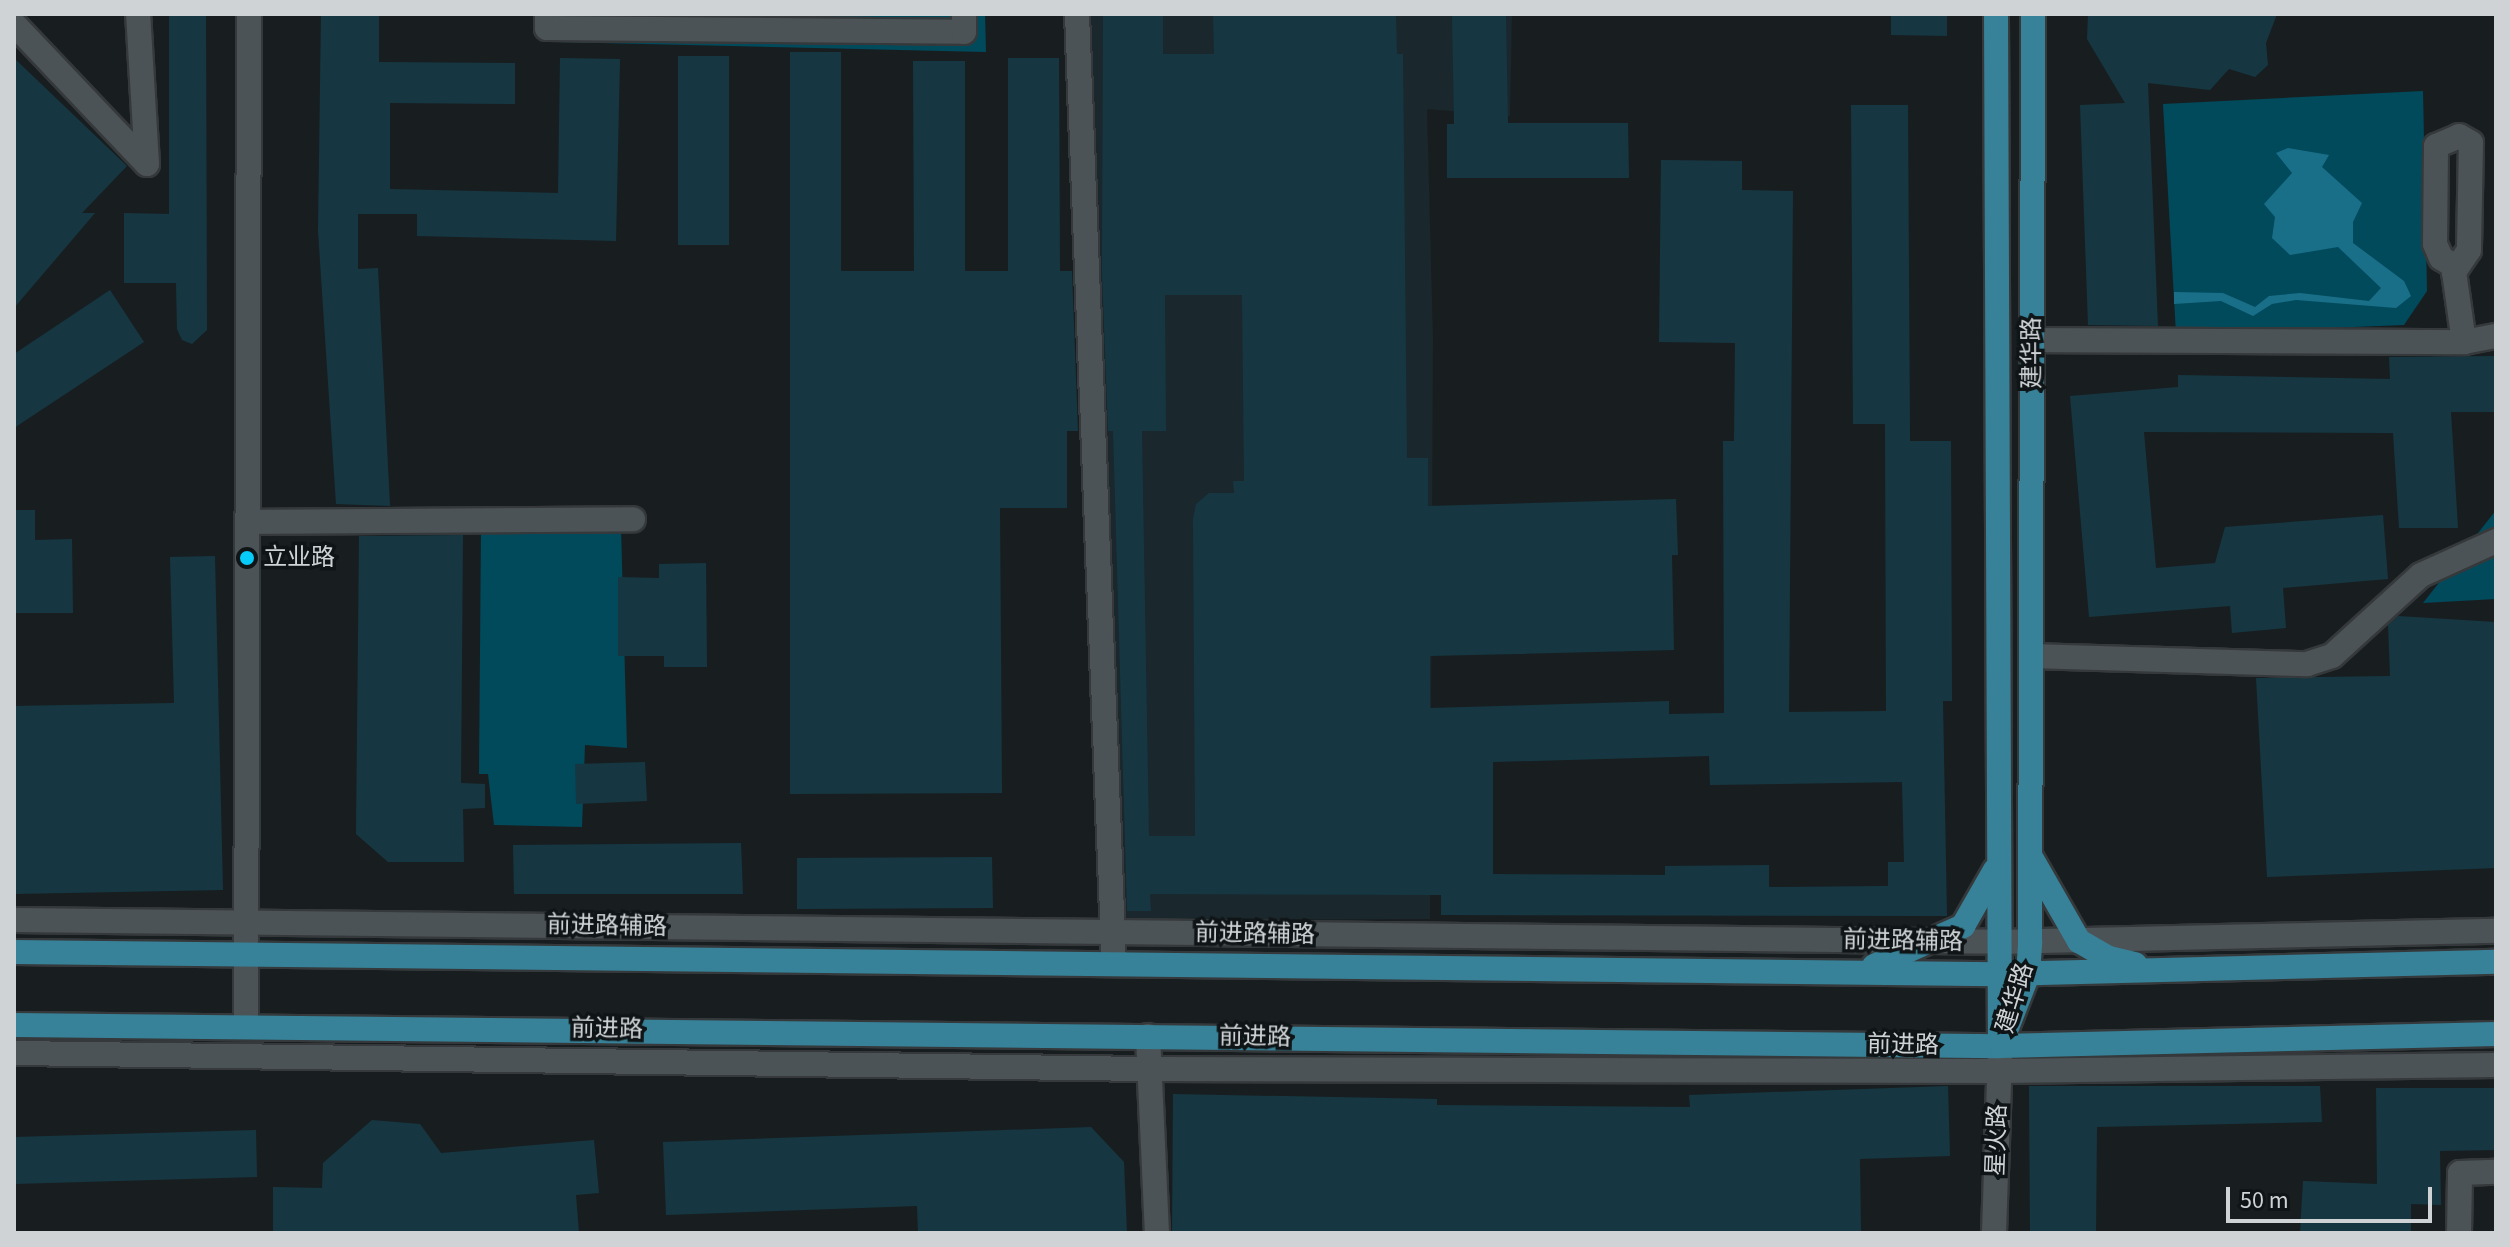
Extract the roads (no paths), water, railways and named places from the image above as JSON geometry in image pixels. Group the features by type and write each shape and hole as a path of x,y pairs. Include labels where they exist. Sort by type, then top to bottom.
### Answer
{"main road":[{"name":"建华路","path":"1996,14 1997,974 2000,1046"},
{"name":"建华路","path":"2000,1046 2028,974 2030,942 2033,14"},
{"path":"2030,854 2079,941 2109,958 2160,970"},
{"path":"1856,972 1963,926 1998,864"},
{"path":"14,952 1997,974 2496,962"},
{"name":"前进路","path":"14,1025 246,1025 2000,1046 2496,1034"}],"street":[{"path":"14,24 147,164 138,14"},
{"path":"246,1025 249,14"},
{"path":"547,14 547,28 964,32 964,14"},
{"path":"1077,14 1114,964"},
{"path":"2454,272 2469,250 2471,143 2459,136 2436,146 2435,244 2454,272 2464,342"},
{"path":"2032,340 2464,342 2496,336"},
{"path":"247,522 633,519"},
{"path":"2031,656 2307,664 2332,656 2421,575 2496,541"},
{"name":"前进路辅路","path":"14,920 1999,942 2496,931"},
{"path":"1148,1036 1157,1233"},
{"name":"星火路","path":"1994,1233 2000,1046"},
{"path":"14,1053 1150,1069 1999,1071 2496,1065"},
{"path":"2459,1233 2460,1173 2496,1172"}],"place":[{"name":"立业路","path":"247,558"}]}
